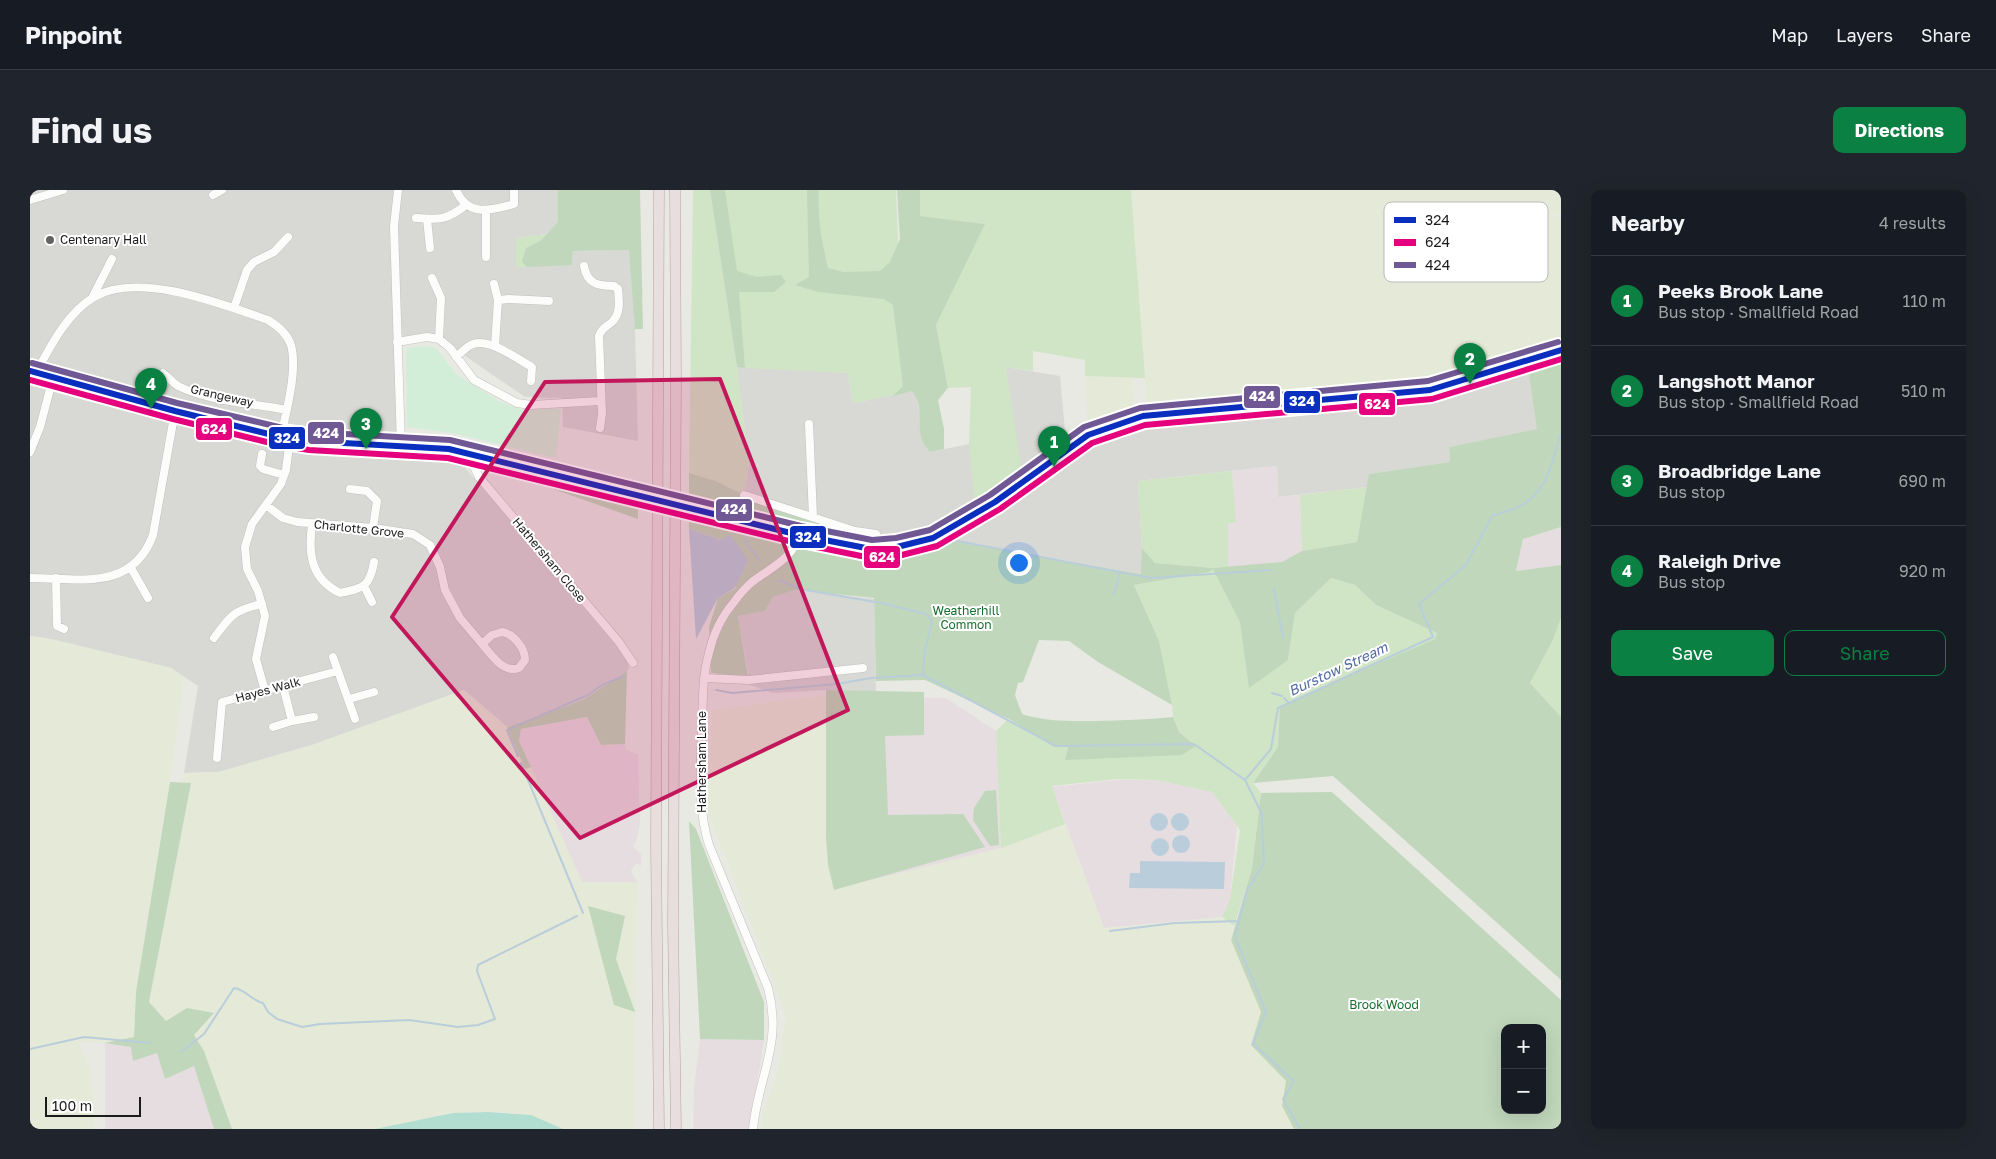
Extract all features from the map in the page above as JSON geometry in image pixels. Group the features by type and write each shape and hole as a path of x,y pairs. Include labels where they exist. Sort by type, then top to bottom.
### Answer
{"highway":[{"path":"658,1129 656,845 659,190"},
{"path":"675,190 674,925 676,1129"}],"street":[{"path":"30,200 63,190"},
{"path":"213,195 222,190"},
{"path":"398,190 394,226 401,445"},
{"path":"456,190 466,204 486,211 514,204 514,190"},
{"path":"416,218 444,220 466,204"},
{"path":"486,211 482,241 486,257"},
{"path":"428,219 430,248"},
{"path":"234,308 247,270 254,262 274,252 288,237"},
{"path":"112,259 92,298 55,337 33,372 175,411 285,438 449,449 799,535 871,549 897,547 933,538 995,502 1088,436 1143,416 1430,390 1561,350"},
{"path":"584,266 586,273 592,281 603,287 614,286 618,289 619,309 617,316 601,330 599,336 602,414 600,428"},
{"path":"432,278 441,298 439,339"},
{"path":"494,284 498,300 495,346"},
{"path":"92,298 107,291 148,287 169,290 234,308 268,320 285,333 290,344 293,358 286,410 284,475 281,484 252,524 245,548 248,569 258,591 265,616 256,659 265,691"},
{"path":"498,300 549,301"},
{"path":"397,342 426,337 439,339 445,343 474,380 517,403 531,405 600,401"},
{"path":"456,357 472,344 485,343 495,346 532,366 531,381"},
{"name":"Grangeway","path":"163,374 177,385 198,392 228,400 286,410"},
{"path":"30,452 40,427 53,378"},
{"path":"30,578 104,578 131,568 148,548 153,535 175,411"},
{"path":"809,424 814,517"},
{"path":"262,454 260,466 262,469 284,475"},
{"name":"Hathersham Close","path":"476,455 474,468 478,478 619,642 633,662"},
{"path":"350,489 367,491 377,501 373,528"},
{"path":"744,494 855,531 876,534"},
{"name":"Charlotte Grove","path":"266,505 283,518 312,524 373,528 413,534 430,545 440,567 445,590 460,618 482,644 508,670 519,668 525,660 523,649 507,633 496,633 482,644"},
{"path":"312,524 310,542 312,560 317,575 327,587 340,593 364,586 371,578 374,562"},
{"path":"852,546 855,531"},
{"name":"Hathersham Lane","path":"753,1129 754,1114 772,1042 773,1005 768,988 709,845 704,826 700,786 704,678 709,652 720,623 733,602 751,583 775,567 790,553 799,535"},
{"path":"131,568 148,598"},
{"path":"56,578 57,626 64,628"},
{"path":"364,586 372,602"},
{"path":"214,638 230,616 247,607 262,604"},
{"path":"333,657 356,719"},
{"path":"704,678 749,680 863,668"},
{"name":"Hayes Walk","path":"217,758 222,702 338,671"},
{"path":"283,686 292,721"},
{"path":"349,699 374,692"},
{"path":"273,728 292,721 314,717"}],"highlighted area":[{"path":"720,379 848,710 580,838 392,617 545,382"}],"shaded area":[{"path":"30,190 558,190 559,222 546,234 516,238 572,265 573,251 630,250 635,329 638,441 563,427 562,398 525,397 436,336 397,342 401,450 433,453 450,458 463,465 625,657 629,668 627,671 583,700 507,727 464,690 312,745 219,772 184,773 198,686 171,668 51,639 30,636"},
{"path":"1527,360 1538,429 1449,447 1450,462 1369,474 1368,487 1278,497 1277,466 1138,481 1142,574 1020,553 852,546 855,531 744,495 749,462 737,367 848,373 853,403 912,391 916,396 920,416 921,440 930,452 969,444 1016,447 1006,367 1060,376 1066,441 1143,416 1430,390"},
{"path":"1277,466 1278,497 1300,495 1302,551 1282,562 1228,567 1228,522 1235,522 1232,471"},
{"path":"1561,527 1561,565 1516,572 1523,539"},
{"path":"795,590 874,599 876,692 826,690 773,693 750,685 738,616 765,611 773,597"},
{"path":"826,695 946,698 996,731 1001,848 834,890"},
{"path":"587,717 601,745 625,744 625,749 638,755 640,823 637,839 633,846 641,854 641,866 637,863 631,871 637,882 582,882 519,741 521,729"},
{"path":"1117,780 1156,780 1212,792 1237,826 1230,899 1222,917 1104,928 1052,787"},
{"path":"700,1039 764,1040 750,1129 693,1129 694,1087"},
{"path":"105,1043 192,1055 214,1129 105,1129"}],"green space":[{"path":"558,190 640,190 643,329 635,329 629,250 573,251 572,265 527,267 522,262 526,248 540,241 558,222"},
{"path":"693,190 710,190 737,367 749,462 744,495 716,481 689,473"},
{"path":"710,190 725,190 737,271 757,277 781,275 786,282 774,292 739,292 745,368 737,367"},
{"path":"725,190 896,190 904,393 853,403 848,373 745,368"},
{"path":"807,190 819,190 820,230 828,268 843,272 880,271 890,262 900,239 897,190 920,190 920,216 985,224 936,325 948,388 938,400 944,429 944,449 930,452 922,442 918,402 912,391 893,396 903,386 893,305 884,299 818,292 795,285 809,277"},
{"path":"920,190 1131,190 1145,378 1085,376 1085,360 1033,351 1033,371 1006,367 1022,472 975,505 969,444 971,387 948,388 936,325 984,224 920,216"},
{"path":"1131,190 1561,190 1561,213 1552,216 1553,218 1561,215 1561,340 1531,352 1369,389 1361,386 1147,405"},
{"path":"546,234 540,241 526,249 522,262 527,267 516,268 516,238"},
{"path":"425,346 436,348 456,374 499,401 523,410 561,408 556,458 452,433 407,427 406,352 408,348"},
{"name":"Weatherhill Common","path":"1561,350 1561,527 1523,539 1516,571 1561,565 1561,618 1553,640 1530,683 1561,717 1561,980 1333,776 1253,783 1278,747 1280,706 1435,639 1437,633 1376,605 1355,585 1331,578 1295,613 1288,660 1249,688 1240,622 1213,569 1209,572 1134,585 1159,641 1172,705 1098,662 1069,641 1039,640 1023,682 1018,683 1015,695 1022,714 1049,720 1068,721 1134,720 1173,717 1179,732 1196,746 1182,755 1065,760 1068,747 1054,747 1011,720 925,680 876,681 874,598 795,590 773,597 765,611 738,616 748,677 711,673 709,627 718,598 736,588 721,540 689,529 689,473 716,481 744,495 834,525 823,539 871,549 933,538 1141,574 1142,548 1155,563 1213,568 1282,562 1302,551 1357,542 1369,474 1450,462 1449,447 1537,429 1527,360"},
{"path":"1085,376 1132,378 1134,412 1111,415 1088,426"},
{"path":"486,462 638,503 638,519 508,473"},
{"path":"1232,471 1236,523 1228,523 1228,567 1213,568 1287,619 1288,660 1295,613 1331,578 1355,585 1376,605 1437,633 1435,639 1280,711 1278,747 1253,783 1261,793 1252,868 1234,926 1222,917 1230,899 1240,830 1212,792 1156,780 1117,779 1052,786 1065,824 1001,848 996,731 1007,720 1056,745 1068,747 1065,760 1196,746 1179,732 1173,717 1158,639 1134,585 1209,572 1212,568 1155,563 1142,548 1138,481"},
{"path":"1368,487 1357,542 1302,551 1300,495"},
{"path":"1561,618 1561,717 1530,683 1553,640"},
{"path":"30,636 51,639 171,668 184,677 170,782 136,992 134,1037 105,1043 78,1042 91,1070 95,1129 30,1129"},
{"path":"627,671 625,744 601,745 587,717 521,729 519,741 531,767 525,769 507,727 583,700"},
{"path":"464,690 507,727 525,768 531,767 582,882 637,882 634,1129 563,1129 511,1112 488,1112 453,1113 375,1129 232,1129 204,1051 193,1034 214,1014 187,1008 166,1021 149,1002 191,784 183,783 184,773 219,772 312,745","holes":["588,906 625,916 616,959"]},
{"path":"826,690 924,692 924,735 885,736 888,815 963,814 985,847 834,890 828,865 826,837"},
{"path":"826,695 826,837 828,865 834,889 1001,848 1065,824 1104,929 1223,917 1234,926 1231,940 1261,1012 1251,1043 1286,1081 1282,1106 1294,1129 761,1129 763,1112 779,1068 786,1015 707,810 712,710"},
{"path":"170,782 191,783 149,1002 166,1021 187,1008 214,1013 194,1035 204,1051 232,1129 214,1129 194,1066 165,1079 157,1053 133,1061 131,1047 105,1043 134,1037 136,992"},
{"path":"996,790 999,845 990,846 973,820 974,808 985,791"},
{"name":"Brook Wood","path":"1332,792 1561,1000 1561,1129 1294,1129 1282,1106 1286,1081 1251,1045 1261,1012 1231,940 1252,868 1261,793"},
{"path":"689,821 696,829 764,1002 764,1040 700,1039"},
{"path":"588,906 625,916 616,959 635,1012 614,1005"},
{"path":"488,1112 531,1115 563,1129 375,1129 453,1113"}],"water":[{"path":"689,529 721,540 730,535 748,560 735,588 718,598 696,639"},
{"path":"1159,813 1166,815 1168,822 1166,829 1159,831 1152,829 1150,822 1152,815"},
{"path":"1180,813 1188,818 1189,822 1184,830 1180,831 1172,826 1171,822 1176,814"},
{"path":"1181,835 1187,838 1190,844 1187,850 1181,853 1175,850 1172,844 1175,838"},
{"path":"1156,838 1164,838 1169,843 1167,854 1156,856 1151,851 1151,843"},
{"path":"1140,861 1225,862 1224,889 1129,888 1130,873 1140,873"}],"waterway":[{"name":"Burstow Stream","path":"1245,780 1271,749 1278,708 1433,637 1419,604 1466,565 1492,516 1522,505 1538,492 1552,464 1561,434"},
{"path":"744,539 760,561"},
{"path":"952,540 1151,578 1271,570"},
{"path":"1114,594 1120,572"},
{"path":"779,580 800,589 881,603 926,614 932,621 925,650 923,675"},
{"path":"1274,589 1283,638"},
{"path":"716,690 732,693 837,684 871,678 923,675 1056,746 1194,744 1245,780 1262,814 1264,864 1247,890 1235,937 1266,1012 1253,1044 1294,1081 1283,1099 1300,1129"},
{"path":"518,756 507,730 588,695 602,685 624,676"},
{"path":"1272,693 1282,696"},
{"name":"Burstow Stream","path":"1284,698 1289,703"},
{"path":"521,763 583,913"},
{"path":"181,1052 204,1034 234,988 242,990 255,1000 263,1003 268,1012 277,1019 302,1027 320,1024 409,1020 458,1027 478,1025 495,1019 477,971 478,965 577,916"},
{"path":"1110,931 1175,923 1239,921"},
{"path":"30,1049 84,1037 150,1043"}],"transit line":[{"name":"424","path":"32,363 177,403 283,428 310,432 450,440 801,526 872,540 896,538 930,530 990,495 1084,427 1140,408 1428,381 1558,342"},
{"name":"324","path":"30,371 175,411 281,437 309,441 449,449 799,535 871,549 897,547 933,538 995,502 1088,435 1143,416 1430,390 1561,350"},
{"name":"624","path":"30,380 173,419 279,445 309,450 448,458 797,543 871,558 898,556 937,546 1000,509 1092,443 1145,425 1432,399 1561,359"}],"place":[{"name":"Centenary Hall","path":"50,240"},
{"name":"Langshott Manor","path":"1470,384"},
{"name":"Raleigh Drive","path":"151,409"},
{"name":"Broadbridge Lane","path":"366,449"},
{"name":"Peeks Brook Lane","path":"1054,467"}]}
